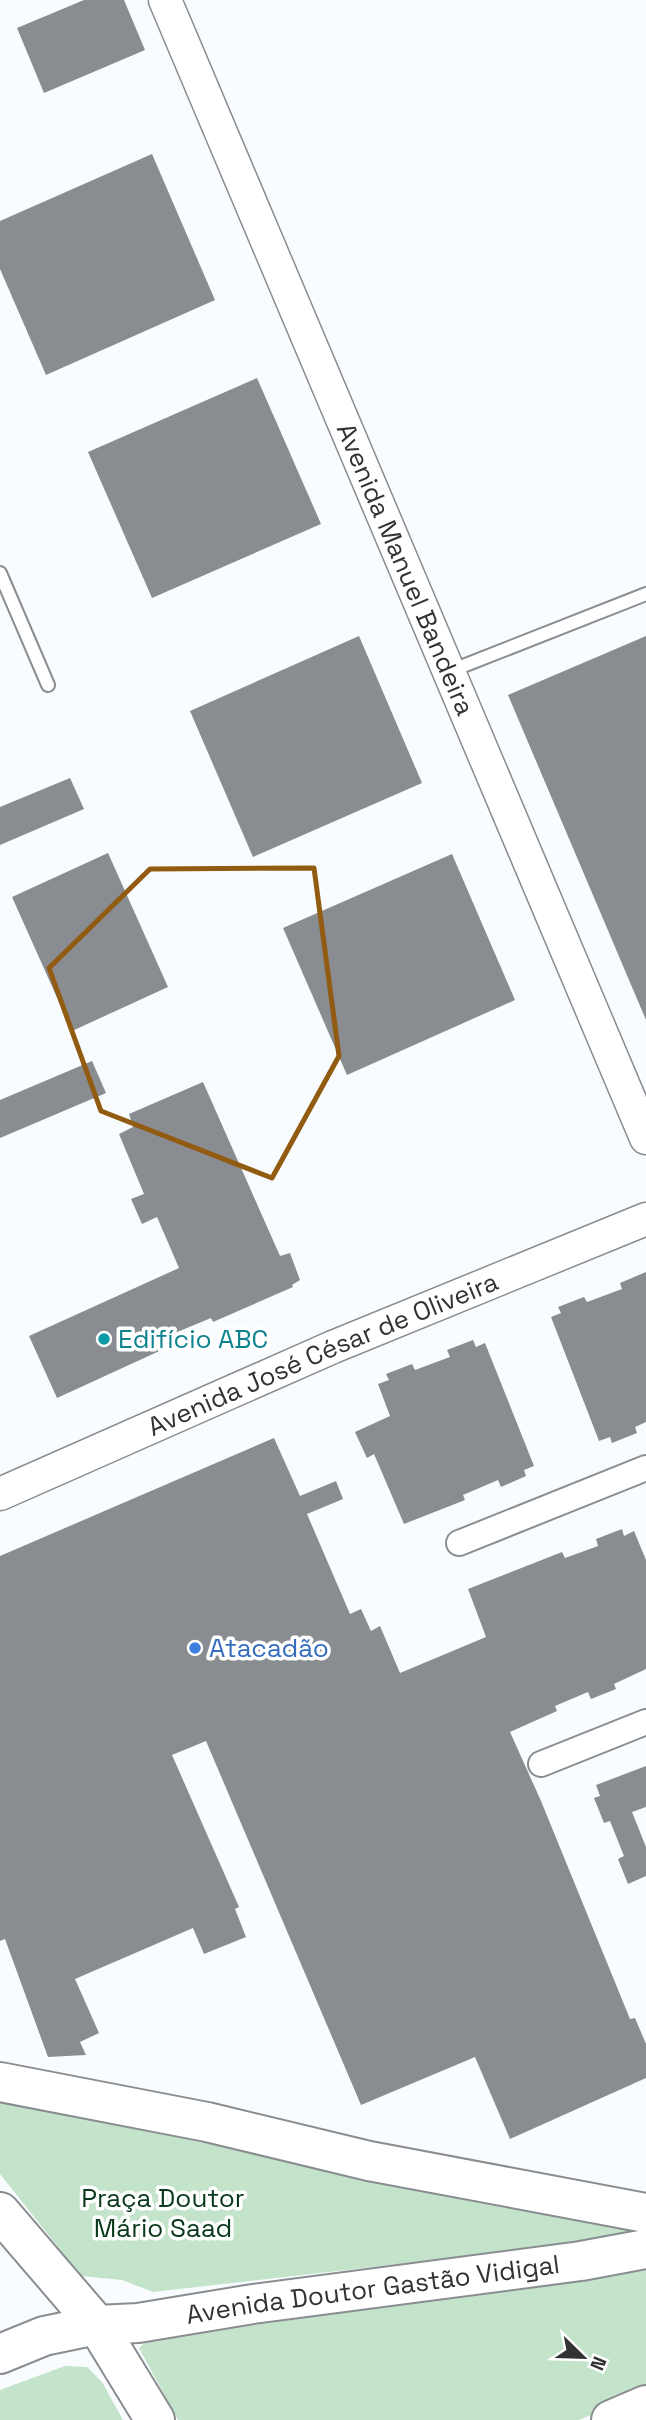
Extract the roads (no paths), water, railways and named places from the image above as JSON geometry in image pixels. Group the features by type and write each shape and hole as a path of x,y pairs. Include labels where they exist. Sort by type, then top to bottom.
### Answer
{"highway":[{"path":"0,2082 207,2122 369,2161 646,2213"},
{"path":"0,2212 97,2325 155,2420"},
{"name":"Avenida Doutor Gastão Vidigal","path":"0,2354 44,2336 97,2325 138,2323 253,2304 581,2261 646,2249"},
{"path":"611,2420 646,2405"}],"street":[{"name":"Avenida Manuel Bandeira","path":"165,0 646,1138"},
{"name":"Avenida José César de Oliveira","path":"0,1494 333,1347 646,1219"},
{"path":"459,1543 646,1468"},
{"path":"541,1764 646,1722"},
{"path":"401,2284 411,2286 646,2256"}],"lane":[{"path":"0,573 48,685"},
{"path":"450,674 463,666 646,594"}],"place":[{"name":"Edifício ABC","path":"104,1339"},
{"name":"Atacadão","path":"195,1648"}],"park label":[{"name":"Praça Doutor Mário Saad","path":"163,2213"}]}
